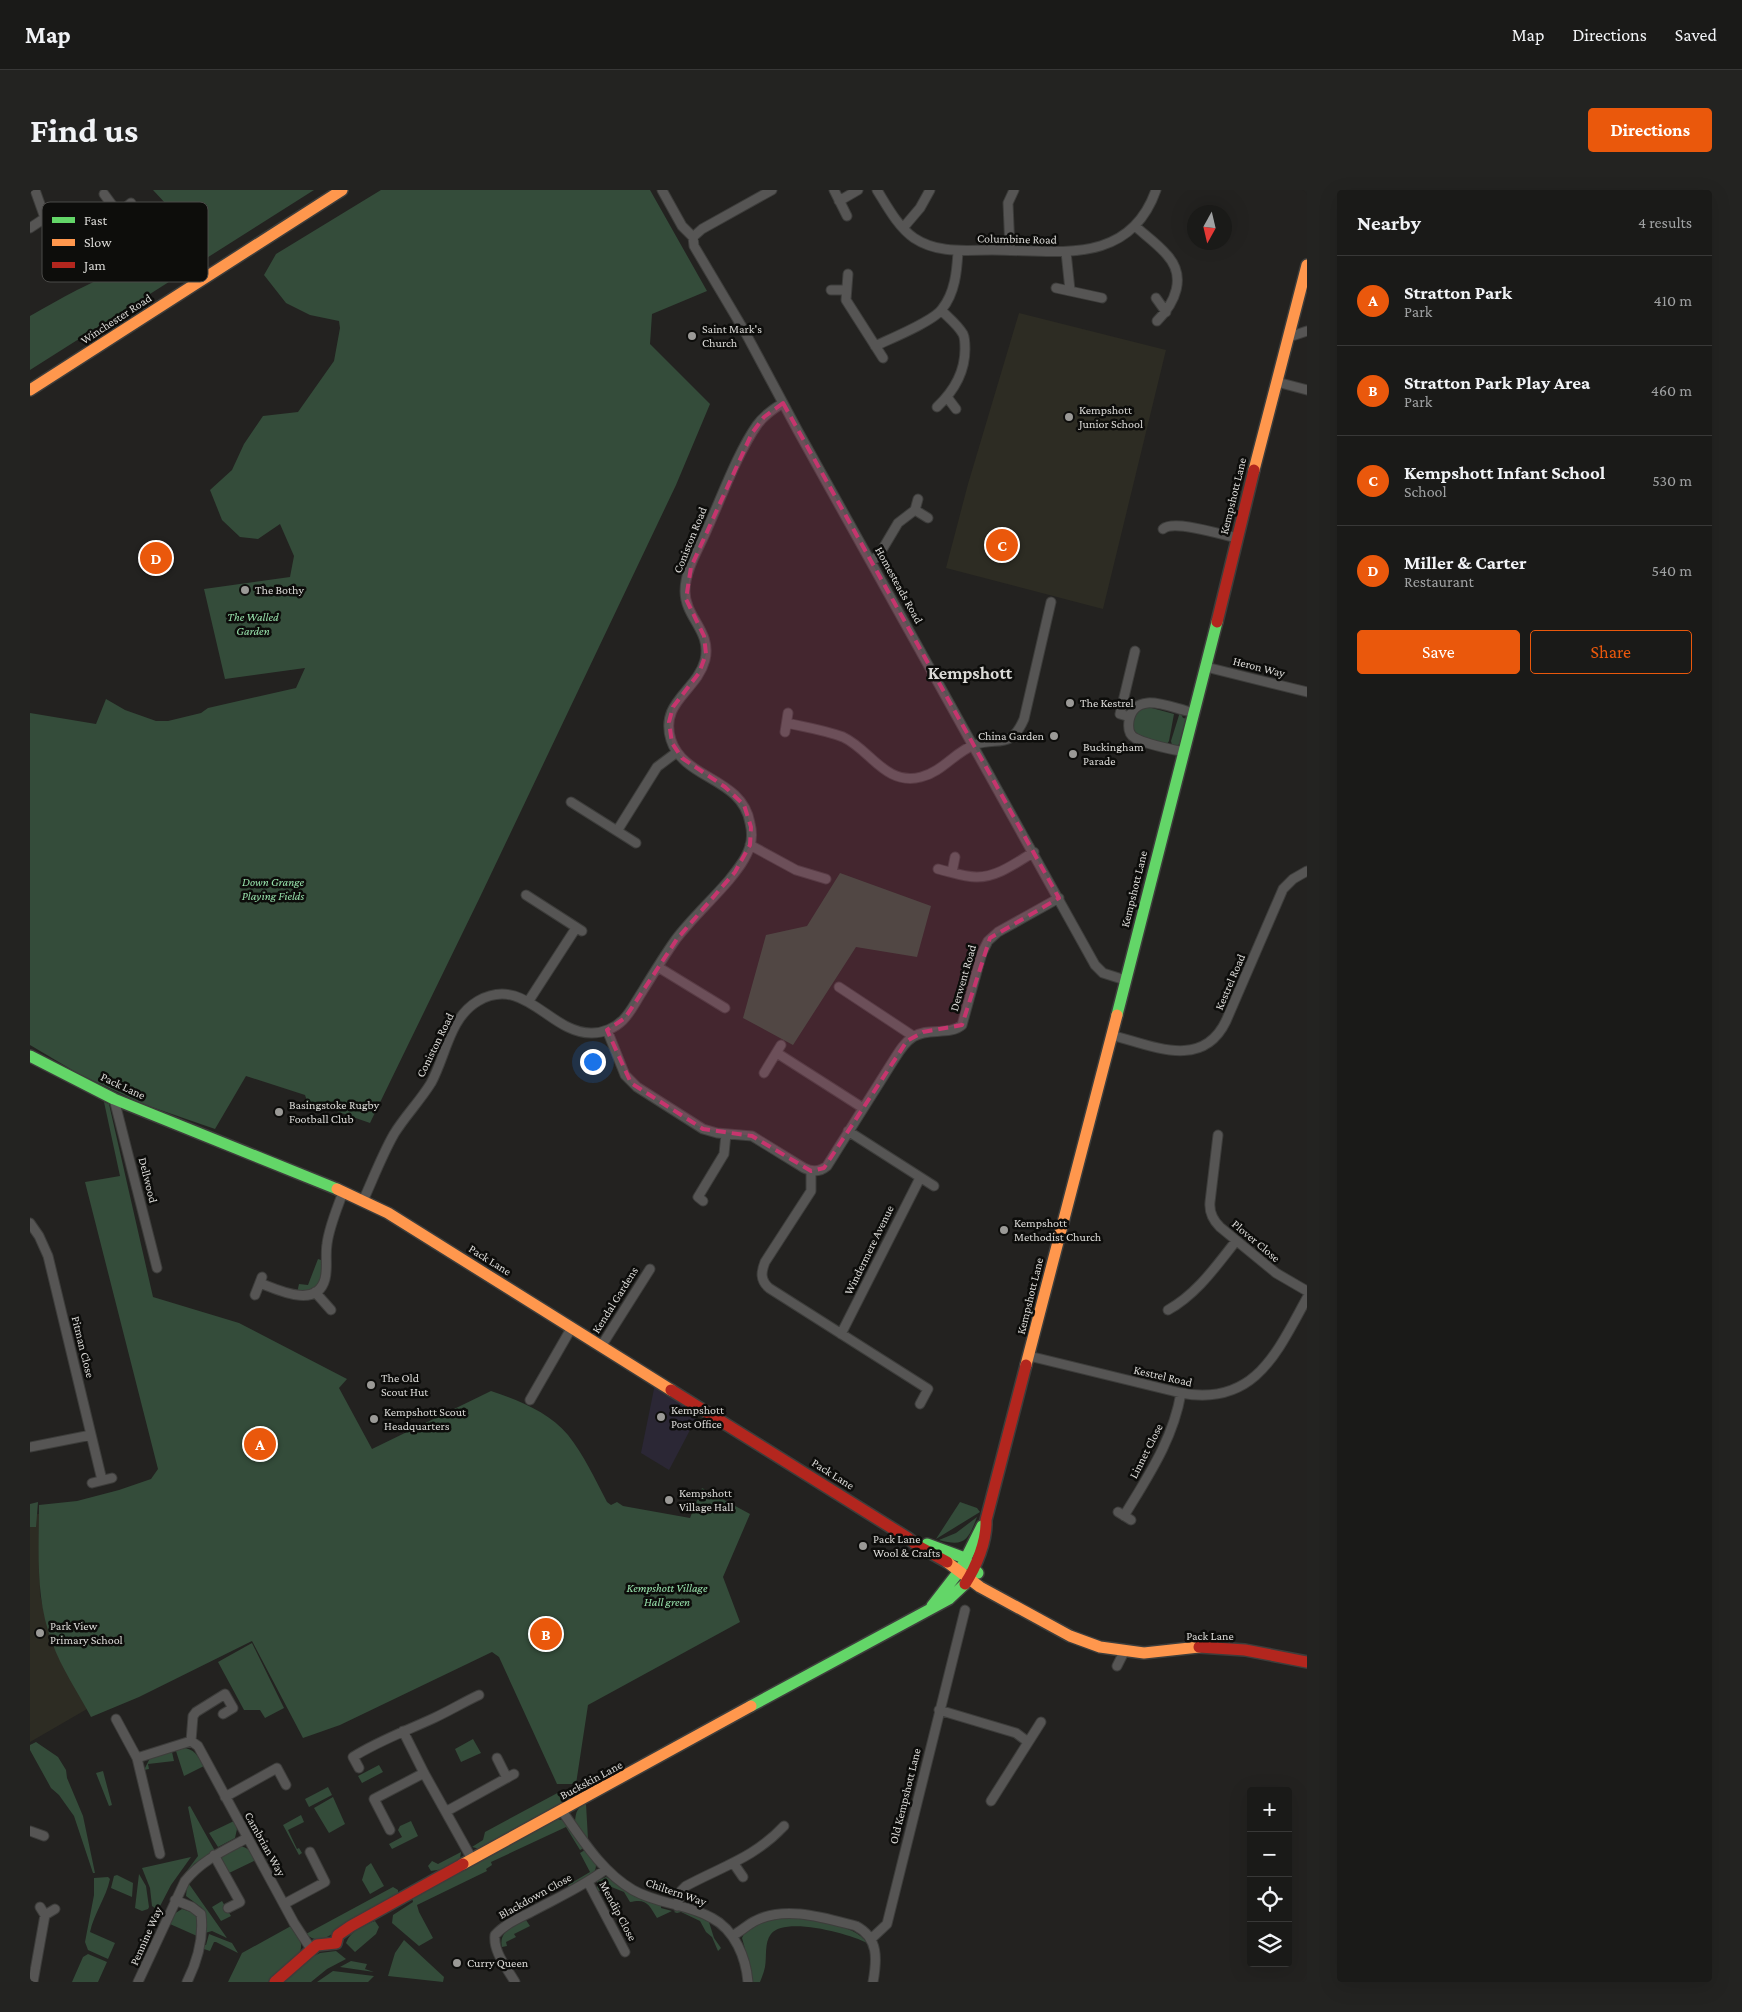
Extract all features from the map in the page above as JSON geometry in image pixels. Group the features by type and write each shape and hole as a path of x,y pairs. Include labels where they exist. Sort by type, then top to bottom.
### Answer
{"street":[{"path":"34,190 42,210"},
{"name":"Winchester Road","path":"208,276 342,190"},
{"name":"Homesteads Road","path":"662,190 682,226 694,237 694,246 745,332 1098,969 1102,973 1126,980"},
{"path":"694,237 702,228 772,190"},
{"path":"834,190 847,216"},
{"path":"839,200 858,190"},
{"name":"Columbine Road","path":"877,190 903,228 913,238 940,249 958,251 1066,252 1102,246 1121,237 1134,226 1156,190"},
{"path":"903,228 920,208 930,190"},
{"path":"1010,250 1008,203 1014,190"},
{"path":"104,194 110,202"},
{"path":"30,228 42,220"},
{"path":"1134,226 1168,255 1176,270 1175,297 1166,312 1157,321"},
{"path":"875,346 942,311 951,294 957,272 958,251"},
{"path":"1066,252 1070,290"},
{"name":"Kempshott Lane","path":"972,1573 986,1533 986,1520 1126,980 1307,265"},
{"path":"848,274 846,300 882,358"},
{"name":"Winchester Road","path":"30,390 198,282"},
{"path":"1056,288 1102,298"},
{"path":"831,290 846,290"},
{"path":"1156,298 1166,312"},
{"path":"936,407 947,397 956,384 963,367 965,344 963,334 942,311"},
{"path":"1288,337 1307,331"},
{"path":"1277,382 1307,390"},
{"path":"947,397 956,410"},
{"name":"Coniston Road","path":"676,752 669,733 671,712 677,700 701,669 706,654 704,636 687,604 685,591 688,575 730,478 752,433 764,417 784,404"},
{"path":"872,561 879,555 898,523 915,510 918,499"},
{"path":"915,510 928,518"},
{"path":"1163,529 1167,526 1178,525 1237,538"},
{"path":"788,713 786,727 843,737 860,748 886,772 907,778 932,773 973,745 1001,742 1017,732 1024,719 1051,602"},
{"path":"1130,717 1120,714 1135,651"},
{"name":"Heron Way","path":"1206,667 1307,692"},
{"path":"1184,752 1137,739 1129,730 1130,717 1137,706 1147,702 1187,711"},
{"path":"618,831 657,767 676,752 685,761 725,787 742,801 750,821 751,833 750,845 735,872 677,939 625,1018 607,1030 625,1075 631,1083 703,1129 712,1132 752,1136 811,1171 821,1170 827,1166 895,1058 913,1036 839,987"},
{"path":"571,802 582,804 636,843"},
{"path":"750,845 796,870 822,874"},
{"path":"938,869 974,877 991,875 1034,852"},
{"path":"952,872 955,857"},
{"name":"Kestrel Road","path":"1111,1035 1179,1052 1198,1048 1214,1039 1226,1021 1283,889 1293,879 1307,871"},
{"path":"526,895 579,929 528,1002"},
{"name":"Derwent Road","path":"913,1036 928,1031 952,1029 961,1026 964,1022 982,953 988,941 998,932 1059,898"},
{"path":"658,967 725,1008"},
{"name":"Coniston Road","path":"363,1201 394,1135 430,1085 451,1035 467,1009 481,999 498,994 514,995 574,1030 595,1033 607,1030"},
{"path":"764,1074 779,1049 863,1108"},
{"name":"Pack Lane","path":"30,1056 114,1099 343,1192 414,1228 918,1546 960,1570 972,1573 1005,1600 1070,1636 1100,1647 1124,1652 1149,1653 1202,1647 1245,1650 1307,1662"},
{"name":"Dellwood","path":"114,1099 157,1268"},
{"path":"848,1131 934,1186"},
{"name":"Plover Close","path":"1218,1133 1210,1194 1210,1211 1216,1224 1276,1273 1307,1291"},
{"path":"703,1200 698,1198 724,1154 726,1134"},
{"path":"811,1171 811,1191 765,1262 762,1277 768,1288 928,1389 920,1404"},
{"name":"Windermere Avenue","path":"841,1334 920,1178"},
{"path":"255,1295 261,1280 289,1294 304,1295 315,1292 325,1280 328,1240 343,1192"},
{"name":"Pitman Close","path":"30,1223 39,1236 48,1256 91,1435 107,1479 92,1483"},
{"path":"1181,1314 1171,1308 1192,1292 1210,1274 1236,1241"},
{"name":"Kendal Gardens","path":"602,1345 650,1268"},
{"path":"315,1292 331,1310"},
{"name":"Kestrel Road","path":"1029,1356 1181,1393 1196,1396 1212,1395 1247,1383 1269,1363 1307,1298"},
{"path":"530,1400 572,1327"},
{"name":"Linnet Close","path":"1125,1516 1169,1438 1177,1414 1181,1393"},
{"path":"30,1447 91,1435"},
{"name":"Kempshott Lane","path":"965,1558 986,1520"},
{"name":"Pack Lane","path":"908,1538 952,1551 965,1558 972,1573"},
{"name":"Buckskin Lane","path":"930,1608 960,1570 965,1558"},
{"name":"Buckskin Lane","path":"275,1982 317,1945 336,1943 338,1935 351,1926 930,1608 940,1605 957,1594 965,1586 972,1573"},
{"name":"Old Kempshott Lane","path":"871,1939 887,1924 965,1610"},
{"path":"1118,1666 1124,1652"},
{"path":"137,1758 192,1741 193,1716 196,1712 225,1694 233,1708 223,1714"},
{"path":"359,1768 353,1757 479,1695"},
{"path":"939,1710 1016,1733 1028,1742"},
{"path":"116,1718 137,1758 160,1854"},
{"path":"991,1801 1041,1722"},
{"path":"403,1731 472,1859"},
{"name":"Cambrian Way","path":"192,1741 198,1746 247,1838 311,1949"},
{"path":"447,1811 511,1776 497,1758"},
{"path":"225,1797 276,1768 286,1785"},
{"path":"390,1830 374,1799 424,1773"},
{"name":"Chiltern Way","path":"562,1811 606,1869 634,1890 656,1900 713,1918 732,1936 745,1962 748,1982"},
{"path":"677,1906 681,1891 686,1886 734,1864 769,1842 784,1826"},
{"path":"30,1831 44,1836"},
{"name":"Pennine Way","path":"138,1982 185,1880 194,1870 214,1856 247,1838"},
{"path":"284,1904 325,1882 310,1852"},
{"path":"214,1856 240,1902 228,1908"},
{"path":"734,1864 743,1877"},
{"name":"Blackdown Close","path":"515,1982 494,1943 495,1935 510,1923 588,1882 606,1869"},
{"name":"Mendip Close","path":"588,1882 625,1952"},
{"name":"Pennine Way","path":"175,1900 192,1907 201,1914 203,1928 200,1953 188,1982"},
{"path":"33,1982 34,1953 43,1911 55,1909"},
{"path":"732,1936 756,1921 788,1913 856,1926 862,1928 875,1947 877,1960 872,1982"}],"highlighted area":[{"path":"783,403 1059,898 990,938 962,1025 923,1032 907,1041 824,1168 811,1171 752,1136 703,1129 631,1083 607,1030 625,1018 677,939 735,872 750,845 751,827 744,805 725,787 682,758 672,743 669,722 673,707 699,673 706,654 704,636 686,599 691,567 752,433 764,417"}],"shaded area":[{"name":"Kempshott Junior School","path":"1019,313 1166,350 1103,609 946,568 968,484"},
{"path":"655,1384 700,1411 669,1470 641,1453"},
{"name":"Park View Primary School","path":"30,1514 39,1514 40,1595 52,1642 87,1709 30,1742"}],"green space":[{"path":"153,190 314,190 208,257 208,202 164,202"},
{"name":"Down Grange Playing Fields","path":"381,190 650,190 707,291 652,314 650,344 710,404 676,485 370,1123 307,1101 305,1095 246,1076 215,1129 143,1104 79,1074 30,1045 30,713 96,724 106,699 125,710 156,721 168,721 201,713 208,708 296,688 305,668 225,679 204,589 290,577 294,556 280,524 258,539 240,537 222,520 210,490 232,470 244,444 263,416 298,412 334,361 340,328 339,321 310,315 286,303 264,275 276,254"},
{"path":"93,282 169,282 30,370 30,316"},
{"path":"1148,707 1174,714 1167,744 1144,737 1134,730 1132,724 1133,717 1139,709"},
{"path":"1180,712 1183,718 1188,719 1182,743 1172,745 1171,741"},
{"path":"840,873 931,906 917,957 856,947 793,1045 743,1018 766,935 807,926"},
{"name":"Kempshott Village Hall green","path":"104,1102 109,1104 153,1297 239,1323 347,1379 339,1388 372,1449 491,1391 512,1398 542,1413 560,1427 579,1451 607,1502 611,1505 617,1502 623,1506 690,1518 702,1488 750,1514 723,1577 740,1622 588,1705 576,1784 557,1784 499,1657 492,1652 340,1725 303,1738 252,1641 139,1697 91,1717 60,1661 47,1625 40,1591 39,1505 77,1501 119,1490 151,1479 158,1469 85,1182 120,1176"},
{"path":"318,1259 324,1261 324,1279 316,1289 297,1293 299,1284 308,1285"},
{"path":"38,1502 36,1527 30,1527 30,1504"},
{"path":"960,1502 977,1508 980,1512 936,1539"},
{"path":"977,1517 971,1532 964,1540 954,1543 939,1540 956,1533"},
{"path":"252,1643 284,1708 265,1718 260,1710 244,1710 218,1662"},
{"path":"473,1739 481,1753 461,1762 455,1749"},
{"path":"36,1742 58,1757 66,1770 67,1778 83,1816 95,1873 93,1873 74,1816 59,1795 51,1788 30,1750 30,1745"},
{"path":"182,1748 193,1751 204,1766 184,1776 176,1751"},
{"path":"172,1752 174,1761 148,1764 149,1769 144,1770 150,1758"},
{"path":"379,1765 383,1772 362,1783 358,1776"},
{"path":"103,1771 112,1805 109,1806 96,1773"},
{"path":"328,1787 332,1795 309,1807 305,1799"},
{"path":"563,1790 575,1797 480,1849 472,1847 483,1840 485,1832"},
{"path":"333,1797 345,1824 329,1833 314,1808"},
{"path":"586,1804 588,1839 575,1821 578,1810"},
{"path":"190,1806 215,1851 194,1864 185,1877 183,1876 198,1856 188,1807"},
{"path":"301,1815 304,1822 288,1830 297,1849 299,1848 302,1853 299,1855 283,1825"},
{"path":"558,1819 565,1821 584,1848 580,1850 566,1827 491,1862 492,1865 486,1869 487,1871 417,1905 433,1938 419,1946 392,1923 393,1915 413,1902 412,1898"},
{"path":"234,1821 237,1829 235,1838 218,1847 209,1833"},
{"path":"411,1821 418,1836 392,1849 389,1844 402,1837 398,1830 400,1826"},
{"path":"238,1846 249,1850 256,1860 229,1873 220,1855"},
{"path":"585,1850 596,1865 595,1869 587,1879 569,1887 568,1885 590,1872 580,1853"},
{"path":"461,1852 460,1859 443,1869 431,1871 428,1866 432,1861 438,1864"},
{"path":"191,1857 171,1885 158,1910 152,1906 150,1888 142,1868"},
{"path":"371,1863 384,1886 370,1894 362,1880 366,1867"},
{"path":"139,1874 146,1886 149,1907 142,1911 135,1908"},
{"path":"117,1875 133,1883 132,1897 111,1888 114,1876"},
{"path":"108,1877 110,1879 106,1893 94,1918 90,1932 115,1943 108,1959 88,1950 85,1942 94,1895 94,1878"},
{"path":"606,1877 661,1905 661,1908 672,1911 657,1918 647,1904 640,1901 630,1902 624,1892 609,1886 597,1892 597,1881"},
{"path":"189,1884 227,1938 212,1931 205,1933 202,1908 186,1896"},
{"path":"393,1887 398,1890 398,1893 331,1935 322,1939 314,1939 306,1934"},
{"path":"222,1901 231,1916 221,1921 212,1907"},
{"path":"182,1909 194,1913 198,1920 197,1936 170,1924 174,1914"},
{"path":"677,1909 709,1922 714,1938 721,1948 718,1951 712,1937 706,1932 700,1921 681,1912 674,1912"},
{"path":"791,1917 843,1927 853,1931 867,1943 847,1935 818,1928 790,1927 778,1929 771,1934 767,1942 765,1967 760,1982 752,1982 742,1938 745,1932 756,1924 777,1918"},
{"path":"526,1920 530,1926 514,1934 516,1937 506,1942 507,1946 502,1947 501,1941 505,1933"},
{"path":"375,1921 379,1927 376,1934 355,1952 346,1943 348,1939 358,1929"},
{"path":"291,1926 301,1944 301,1950 290,1965 269,1982 228,1982 242,1953"},
{"path":"209,1934 232,1943 238,1953 216,1942 214,1942 210,1951 204,1949"},
{"path":"404,1940 444,1977 443,1982 388,1976 395,1953"},
{"path":"336,1951 346,1959 327,1969 311,1982 283,1982 314,1956 320,1953"},
{"path":"88,1954 107,1962 98,1982 72,1982 83,1957"},
{"path":"351,1961 367,1964 365,1969 374,1972 340,1967"},
{"path":"333,1971 374,1976 368,1982 317,1982"}],"traffic: fast":[{"path":"1117,1015 1217,622"},
{"path":"30,1056 114,1099 337,1189"},
{"path":"932,1606 960,1570 982,1526"},
{"path":"927,1544 962,1557 978,1573"},
{"path":"751,1706 949,1599 965,1584"}],"traffic: slow":[{"path":"208,276 342,190"},
{"path":"1254,470 1307,265"},
{"path":"30,390 198,282"},
{"path":"1026,1365 1117,1015"},
{"path":"337,1189 388,1213 671,1390"},
{"path":"947,1562 980,1587 1070,1636 1100,1647 1144,1653 1199,1647"},
{"path":"463,1864 751,1706"}],"traffic: jam":[{"path":"1217,622 1254,470"},
{"path":"965,1584 977,1562 983,1545 986,1520 1026,1365"},
{"path":"671,1390 918,1546 947,1562"},
{"path":"1199,1647 1245,1650 1307,1662"},
{"path":"275,1982 317,1945 336,1943 338,1935 351,1926 463,1864"}],"place":[{"name":"Saint Mark's Church","path":"692,336"},
{"name":"Kempshott Junior School","path":"1069,417"},
{"name":"Kempshott Infant School","path":"1002,545"},
{"name":"Miller & Carter","path":"156,558"},
{"name":"The Bothy","path":"245,590"},
{"name":"The Kestrel","path":"1070,703"},
{"name":"China Garden","path":"1054,736"},
{"name":"Buckingham Parade","path":"1073,754"},
{"name":"Basingstoke Rugby Football Club","path":"279,1112"},
{"name":"Kempshott Methodist Church","path":"1004,1230"},
{"name":"The Old Scout Hut","path":"371,1385"},
{"name":"Kempshott Post Office","path":"661,1417"},
{"name":"Kempshott Scout Headquarters","path":"374,1419"},
{"name":"Stratton Park","path":"260,1444"},
{"name":"Kempshott Village Hall","path":"669,1500"},
{"name":"Pack Lane Wool & Crafts","path":"863,1546"},
{"name":"Park View Primary School","path":"40,1633"},
{"name":"Stratton Park Play Area","path":"546,1634"},
{"name":"Curry Queen","path":"457,1963"}],"district":[{"name":"Kempshott","path":"970,673"}],"park label":[{"name":"The Walled Garden","path":"253,624"}]}
